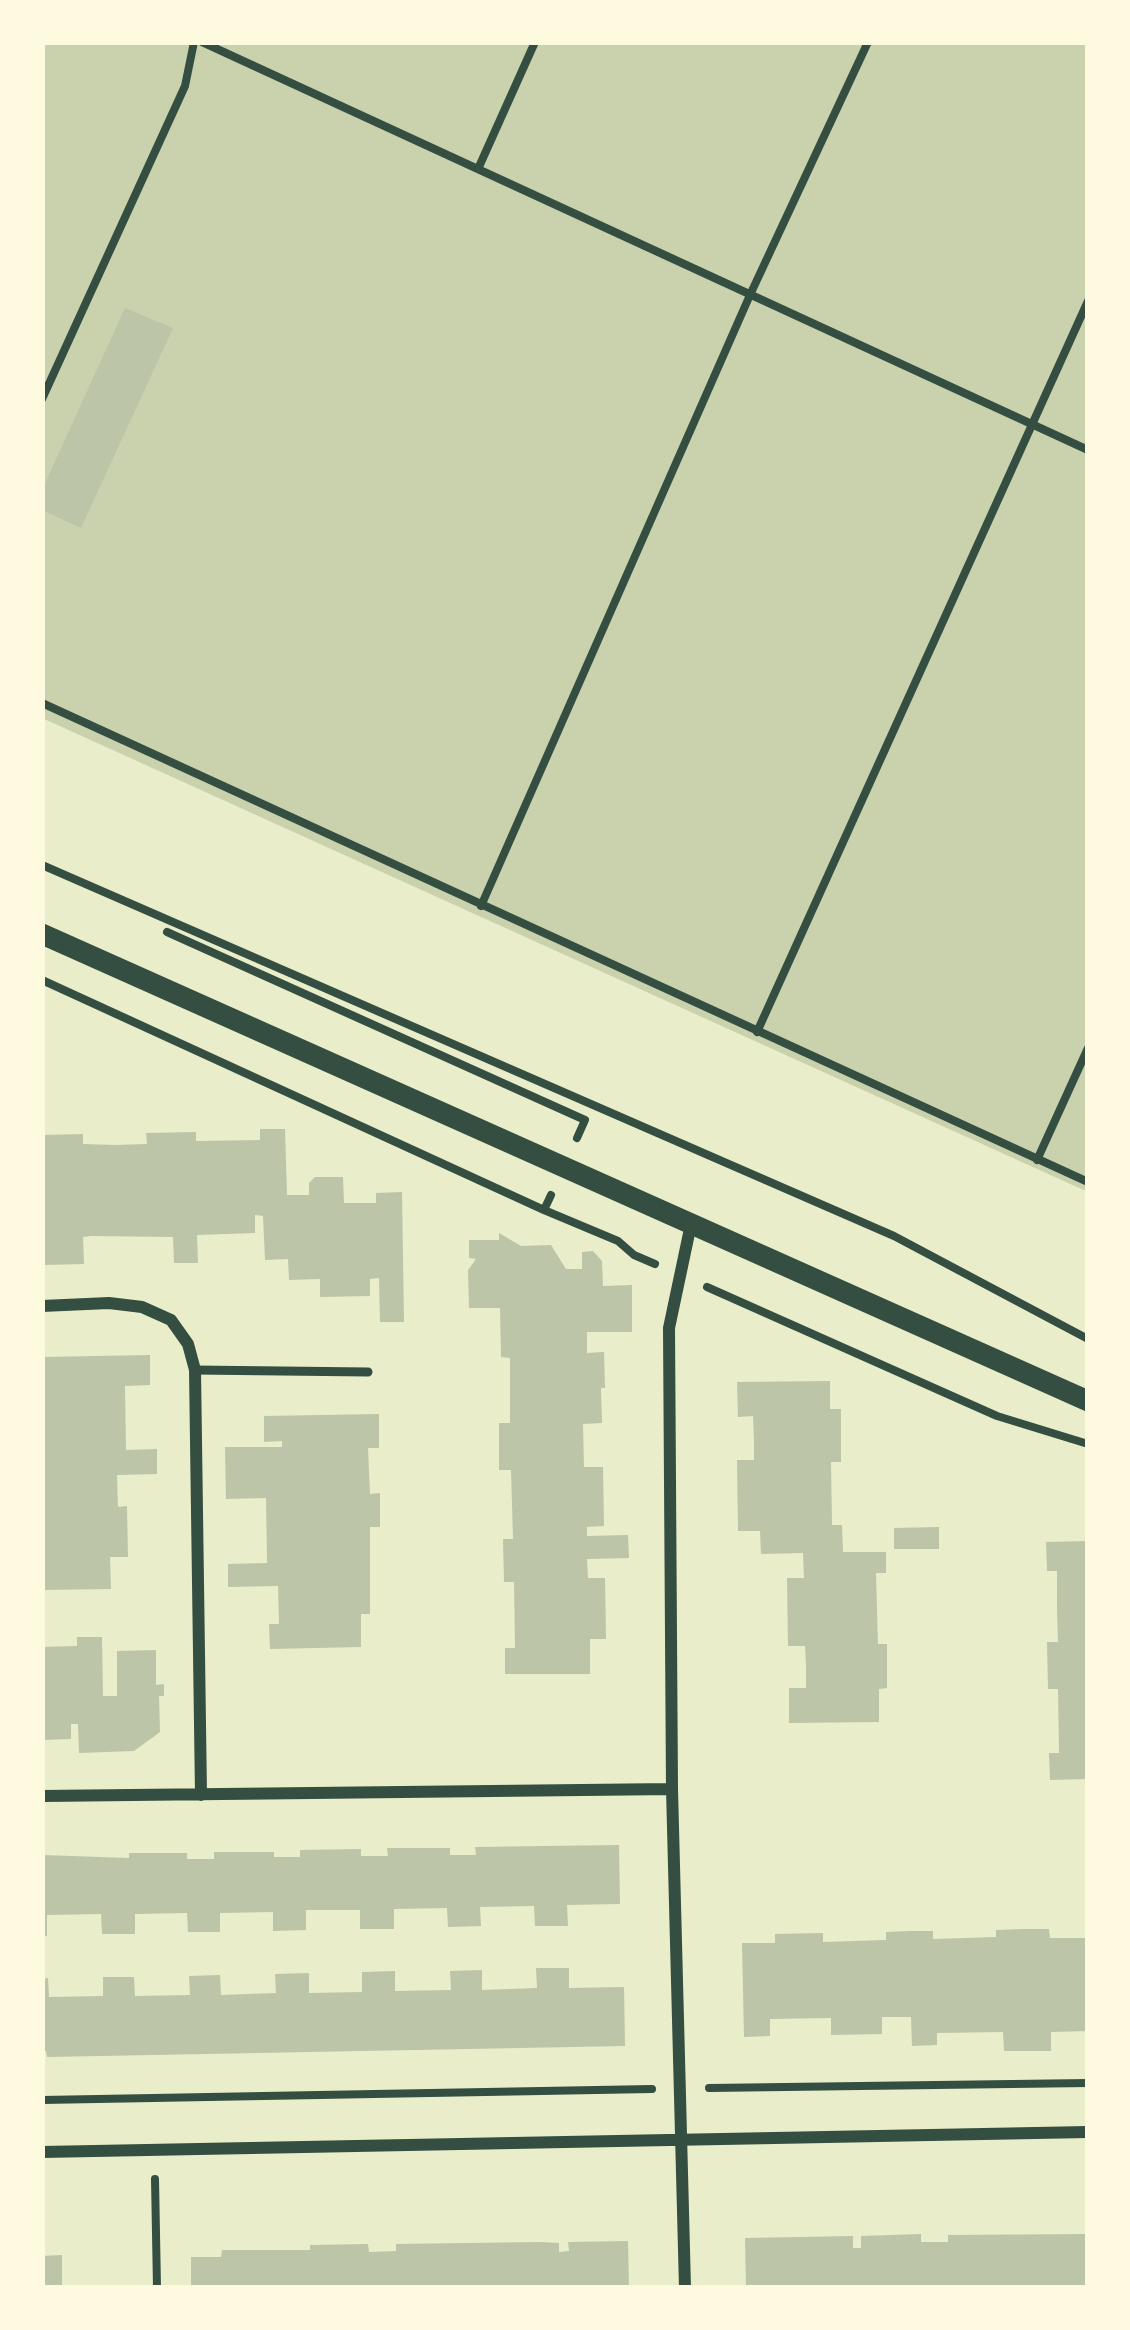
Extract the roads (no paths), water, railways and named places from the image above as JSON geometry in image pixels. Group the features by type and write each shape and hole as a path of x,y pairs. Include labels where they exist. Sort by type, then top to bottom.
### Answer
{"street":[{"path":"42,934 1088,1401"},
{"path":"686,2288 672,1789 669,1328 692,1222"},
{"path":"42,1306 109,1303 142,1307 171,1320 188,1344 195,1370 201,1795"},
{"path":"42,1796 672,1789"},
{"path":"42,2152 1088,2132"}],"lane":[{"path":"195,1370 368,1372"}]}
